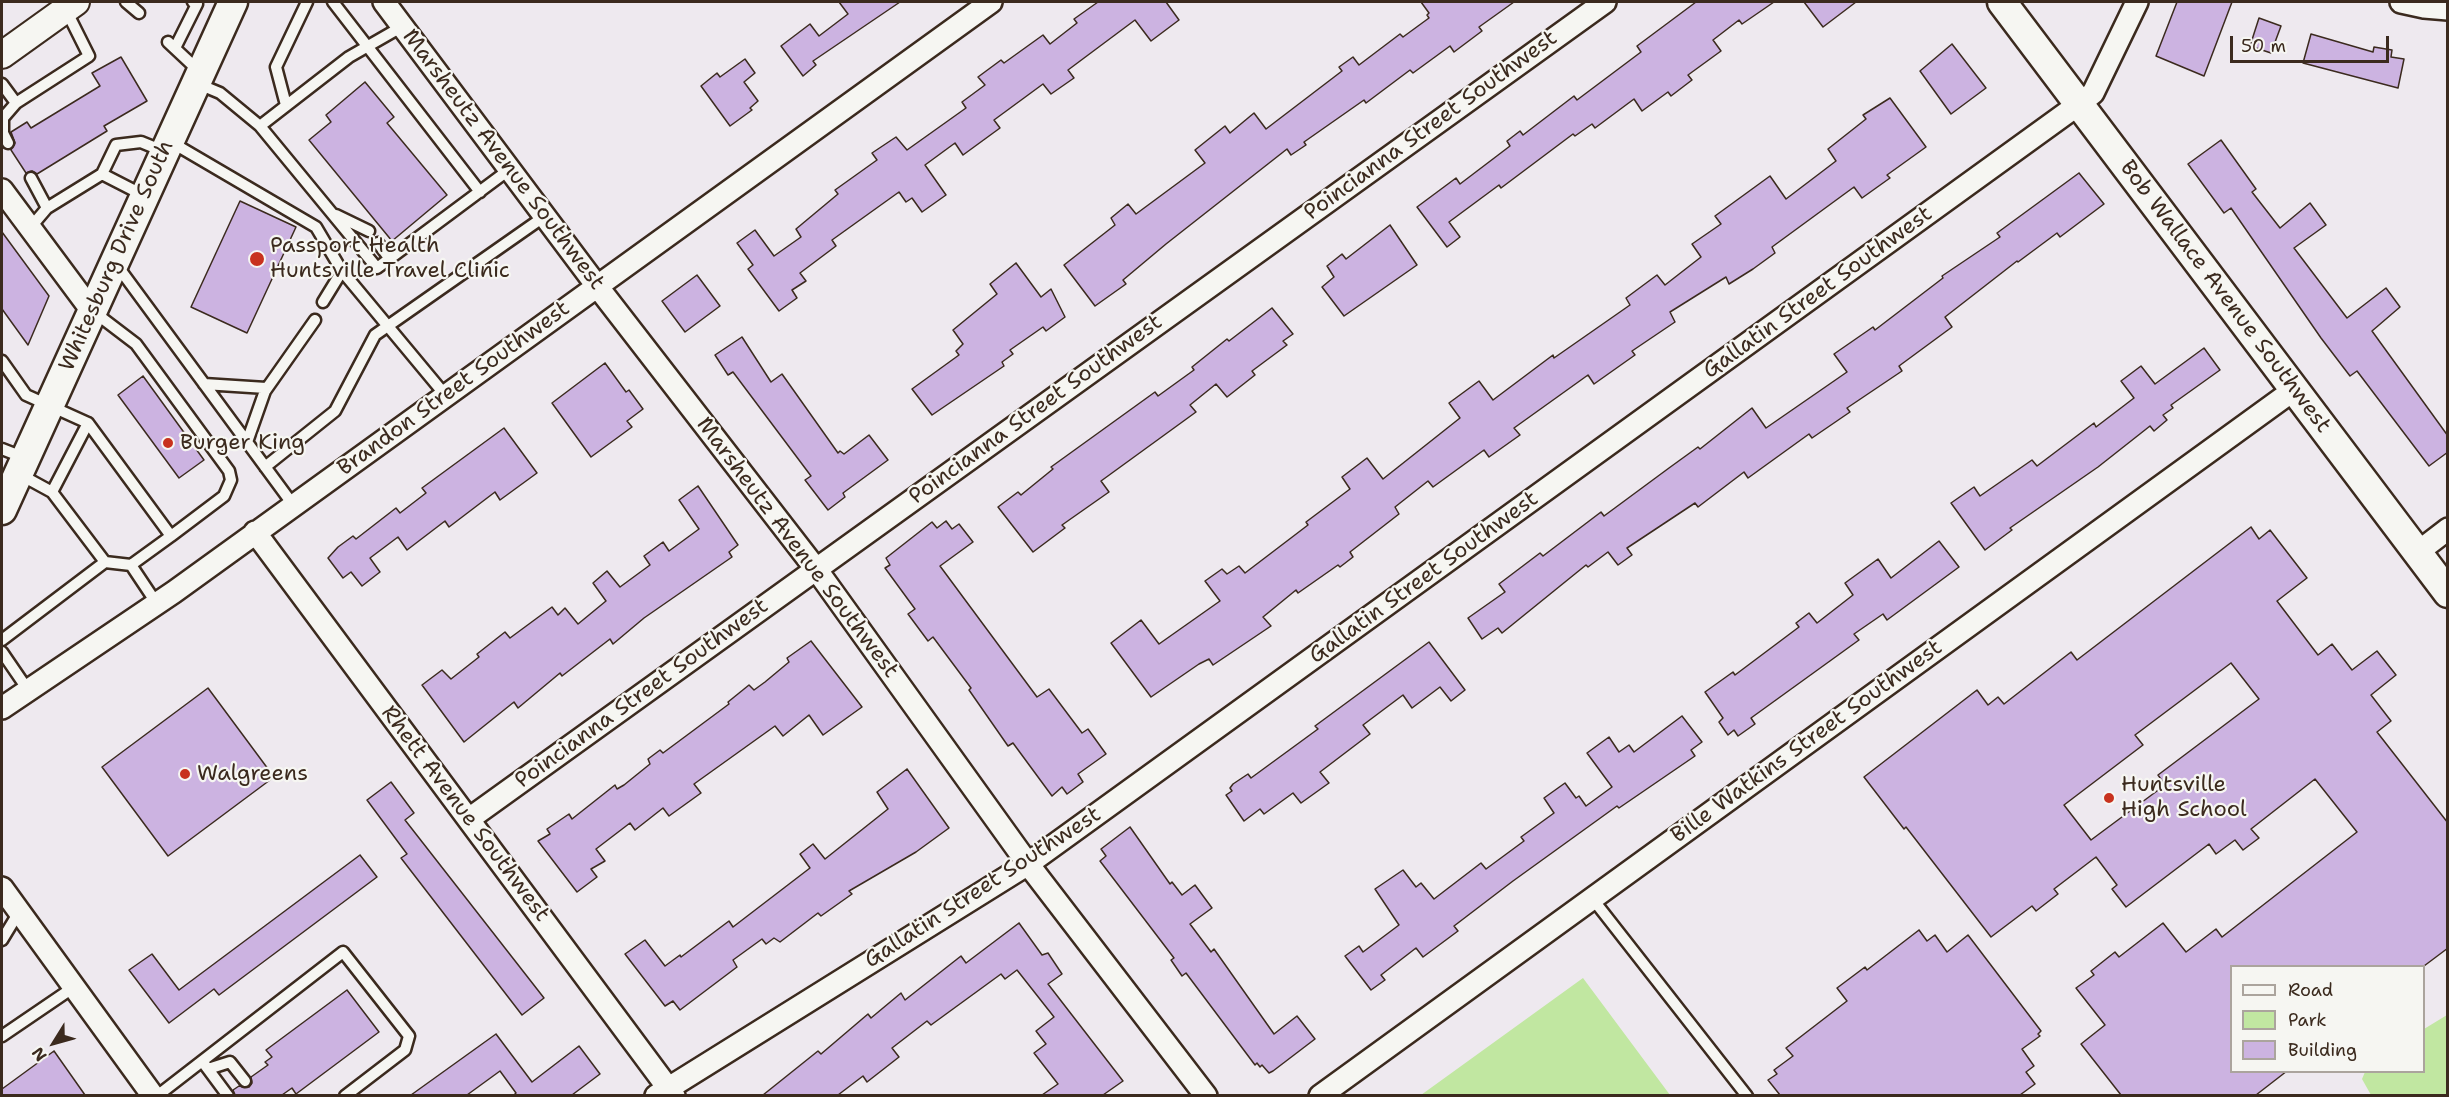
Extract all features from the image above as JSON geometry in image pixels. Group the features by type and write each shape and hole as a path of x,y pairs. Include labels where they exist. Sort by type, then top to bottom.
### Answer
{"main road":[{"name":"Whitesburg Drive South","path":"2,510 15,460 49,406 233,2"},
{"name":"Bob Wallace Avenue Southwest","path":"2002,2 2448,593"}],"street":[{"name":"Marsheutz Avenue Southwest","path":"384,2 597,286 816,569 1028,864 1206,1095"},
{"name":"Brandon Street Southwest","path":"2,708 157,604 991,2"},
{"name":"Poincianna Street Southwest","path":"469,819 1605,2"},
{"name":"Gallatin Street Southwest","path":"666,1093 1028,864 2079,104 2093,93 2137,2"},
{"path":"2401,2 2424,8 2448,9"},
{"path":"2,55 71,5"},
{"path":"2,190 93,311"},
{"name":"Bille Watkins Street Southwest","path":"1320,1095 2295,389"},
{"path":"2418,552 2448,529"},
{"name":"Rhett Avenue Southwest","path":"255,532 469,819 666,1093"},
{"path":"2,888 153,1095"}],"lane":[{"path":"196,2 171,45 199,78 260,126 377,268 510,169"},
{"path":"286,105 276,67 307,2"},
{"path":"333,2 480,192"},
{"path":"8,142 3,133 3,118 16,103 88,56 71,5"},
{"path":"260,126 349,57 403,26"},
{"path":"2,84 16,103"},
{"path":"30,228 47,208 102,174 116,145 141,142 167,147 316,227 342,271 446,396"},
{"path":"102,174 145,196"},
{"path":"31,178 47,208"},
{"path":"330,212 369,231"},
{"path":"265,467 335,411 375,335 545,216"},
{"path":"378,243 390,259"},
{"path":"114,262 294,506"},
{"path":"323,302 342,271"},
{"path":"2,640 105,562 131,565 224,496 231,480 229,471 136,344 93,311"},
{"path":"247,442 265,391 315,320"},
{"path":"2,361 26,395 88,423 171,536"},
{"path":"204,384 266,388 265,391"},
{"path":"52,492 88,423"},
{"path":"15,460 52,492 105,562"},
{"path":"131,565 157,604"},
{"path":"2,652 28,690"},
{"path":"1592,898 1747,1095"},
{"path":"2,940 19,912"},
{"path":"158,1095 205,1065 343,952 409,1036 405,1050 345,1095"},
{"path":"2,1036 74,987"},
{"path":"205,1065 230,1062 245,1081"},
{"path":"205,1065 228,1095"}],"green space":[{"path":"1583,978 1670,1095 1421,1095"},
{"path":"2447,1015 2447,1095 2371,1095 2362,1079 2365,1073 2425,1073 2425,1028"}],"building":[{"path":"839,2 900,2 813,61 816,65 803,76 781,46 810,24 819,36 848,14"},
{"path":"1098,2 1166,2 1179,20 1151,41 1135,20 1068,70 1074,78 1051,94 1043,84 994,120 1000,128 963,155 955,143 925,165 946,195 922,212 912,198 906,202 899,192 832,240 836,246 800,273 806,281 792,290 797,298 779,311 748,269 753,265 737,243 755,230 774,256 801,237 796,229 838,194 835,190 877,160 872,153 896,137 907,150 966,108 962,102 985,85 978,77 1001,60 1004,63 1043,35 1050,44 1077,23 1074,19"},
{"path":"1421,2 1514,2 1479,27 1482,31 1454,52 1450,46 1413,73 1410,70 1366,103 1364,100 1304,142 1306,145 1291,155 1287,149 1166,244 1123,280 1126,284 1095,306 1064,265 1115,225 1111,218 1128,204 1136,214 1205,163 1195,150 1225,126 1230,133 1254,113 1266,129 1342,71 1339,67 1353,57 1359,65 1400,34 1403,37 1429,18 1427,15 1429,13"},
{"path":"1696,2 1774,2 1742,24 1739,20 1713,40 1721,51 1688,75 1692,80 1671,96 1668,92 1642,111 1634,99 1595,128 1592,124 1575,136 1573,134 1501,188 1499,185 1449,222 1460,237 1447,247 1417,207 1456,178 1460,184 1510,146 1507,141 1520,131 1523,135 1574,96 1577,100 1641,52 1637,46"},
{"path":"1804,2 1856,2 1823,27"},
{"path":"2177,2 2232,2 2204,76 2156,56"},
{"path":"2259,18 2281,26 2271,53 2250,46"},
{"path":"2311,34 2373,52 2374,47 2392,50 2391,57 2404,59 2398,88 2303,63"},
{"path":"1952,44 1986,88 1951,114 1920,71"},
{"path":"121,57 147,101 104,126 107,131 37,174 32,171 26,173 11,150 15,143 11,132 27,122 31,128 100,86 92,73"},
{"path":"745,59 755,73 744,82 758,101 750,108 752,110 730,126 701,86 717,73 720,77"},
{"path":"365,82 394,117 387,123 447,195 392,241 309,140 331,122 326,115"},
{"path":"1890,98 1926,147 1887,175 1890,178 1862,198 1854,187 1772,247 1775,253 1753,269 1729,284 1726,277 1670,312 1675,322 1632,351 1635,355 1594,384 1588,375 1514,428 1520,435 1489,457 1484,450 1433,487 1428,481 1395,507 1399,514 1350,552 1353,557 1298,593 1296,590 1263,617 1271,626 1213,665 1209,659 1199,664 1151,697 1111,643 1141,620 1159,644 1220,601 1205,581 1222,569 1227,574 1239,566 1245,573 1308,525 1306,522 1350,489 1342,477 1367,458 1383,479 1460,418 1449,403 1479,381 1493,400 1553,355 1554,358 1630,305 1626,298 1657,275 1665,285 1701,257 1692,244 1721,224 1715,216 1770,176 1786,199 1836,161 1828,149 1866,119 1863,115"},
{"path":"2221,140 2256,189 2252,192 2280,228 2310,203 2326,225 2294,248 2347,318 2386,288 2400,307 2372,331 2448,436 2448,452 2429,466 2357,371 2350,376 2231,208 2224,213 2188,164"},
{"path":"2079,173 2104,204 2060,237 2057,233 2017,261 1945,317 1952,327 1899,366 1902,371 1847,408 1850,412 1812,438 1809,434 1748,478 1744,472 1698,507 1695,503 1627,548 1632,555 1618,565 1608,552 1588,567 1586,565 1502,633 1498,628 1482,639 1468,618 1505,592 1499,584 1540,553 1543,556 1601,512 1604,516 1698,447 1700,449 1752,408 1766,428 1847,372 1834,354 1873,327 1875,330 1943,278 1942,276 2000,237 1997,233"},
{"path":"240,201 296,227 247,333 191,307"},
{"path":"1390,225 1417,265 1344,316 1322,287 1334,277 1327,266 1342,254 1346,259"},
{"path":"2,232 49,296 28,345 2,309"},
{"path":"1016,263 1041,297 1051,289 1065,317 1046,331 1043,327 1010,350 1013,354 1002,362 1004,366 932,415 912,389 959,355 956,351 963,344 953,330 997,294 990,284"},
{"path":"697,275 720,306 685,332 662,301"},
{"path":"1272,308 1293,334 1283,341 1287,345 1252,371 1255,375 1227,397 1216,384 1190,405 1196,412 1101,481 1109,492 1062,525 1065,528 1033,552 998,507 1018,492 1021,495 1053,469 1051,467 1155,392 1158,396 1194,370 1192,367 1227,339 1229,341"},
{"path":"742,337 771,382 782,374 838,453 840,451 844,454 869,435 888,460 843,493 845,497 828,510 805,480 811,476 733,372 728,375 715,355"},
{"path":"2204,348 2220,370 2171,405 2173,408 2163,415 2167,420 2154,431 2150,426 2098,467 2010,528 2012,530 1985,550 1951,503 1974,487 1980,496 2032,460 2037,466 2094,423 2096,427 2134,398 2121,381 2141,366 2155,384"},
{"path":"605,363 626,392 629,390 643,409 627,421 632,427 591,457 552,403"},
{"path":"143,376 204,460 179,478 118,395"},
{"path":"504,428 537,473 500,500 495,492 449,527 445,521 407,550 398,537 370,558 380,572 362,586 351,572 343,578 328,558 338,547 353,536 356,539 396,508 400,513 426,493 422,488"},
{"path":"698,486 738,545 729,552 732,557 644,618 613,644 610,639 562,676 560,673 518,708 514,702 464,742 422,685 442,670 451,679 505,632 510,638 552,607 558,615 565,608 578,624 606,601 593,583 607,571 620,587 650,565 644,556 663,542 669,551 699,529 679,500"},
{"path":"946,521 952,529 959,524 973,542 940,566 1037,697 1049,689 1082,733 1088,729 1106,754 1078,774 1083,782 1067,794 1062,787 1052,796 1013,743 1008,746 969,690 971,688 933,637 928,641 908,614 915,609 885,568 890,565 886,558 932,522 937,528"},
{"path":"2251,527 2259,539 2270,530 2307,578 2277,601 2318,655 2332,644 2352,670 2377,651 2396,675 2371,695 2391,721 2377,732 2448,823 2448,948 2425,965 2230,965 2230,1073 2284,1073 2256,1095 2121,1095 2081,1044 2105,1025 2076,988 2094,975 2091,971 2115,952 2119,957 2163,923 2186,952 2216,929 2222,937 2357,832 2315,779 2251,829 2259,838 2243,850 2235,840 2216,854 2209,844 2126,907 2112,889 2117,885 2096,857 2054,889 2058,894 2036,911 2032,906 1991,937 1906,827 1904,829 1864,777 1977,690 1988,705 1998,697 2004,704 2071,652 2077,660","holes":["2231,663 2259,699 2158,775 2165,785 2091,840 2064,805 2143,745 2135,735"]},
{"path":"1939,541 1959,567 1887,620 1883,614 1854,634 1859,640 1751,718 1755,724 1738,736 1734,730 1728,735 1719,722 1723,718 1705,692 1733,672 1735,675 1799,627 1796,623 1809,613 1817,623 1853,595 1845,583 1878,559 1891,578"},
{"path":"811,641 862,707 823,735 809,715 783,736 775,726 694,784 701,793 669,816 663,808 635,830 630,823 596,849 605,861 591,869 597,877 577,892 538,841 550,834 547,829 569,814 572,819 615,785 617,789 624,785 650,764 648,759 660,750 663,753 729,704 728,702 749,685 754,690 789,662 787,658"},
{"path":"1429,642 1465,690 1451,701 1440,687 1412,708 1403,695 1363,725 1370,734 1320,772 1329,783 1301,803 1293,793 1264,814 1260,809 1244,821 1226,795 1232,791 1230,788 1233,784 1248,774 1251,778 1318,729 1315,726"},
{"path":"208,688 274,777 168,856 102,767"},
{"path":"1682,716 1702,742 1691,750 1695,756 1619,808 1617,806 1513,881 1454,926 1458,931 1423,957 1416,948 1381,975 1385,980 1371,990 1345,956 1359,946 1363,952 1399,925 1375,889 1403,870 1416,887 1421,883 1434,899 1481,863 1486,869 1524,841 1521,837 1554,813 1544,798 1565,783 1576,798 1579,796 1586,806 1612,787 1587,753 1609,737 1619,752 1629,745 1634,752"},
{"path":"907,769 949,828 916,852 849,891 852,894 821,916 818,913 780,942 774,938 766,944 762,939 733,960 737,967 680,1010 673,1001 665,1006 625,954 645,940 665,966 680,955 681,957 729,921 733,927 810,868 800,854 813,844 825,859 888,809 877,792"},
{"path":"391,782 414,813 405,820 544,998 522,1015 401,858 407,854 367,800"},
{"path":"1130,827 1170,884 1172,882 1182,895 1195,885 1212,908 1190,924 1211,952 1214,949 1274,1034 1297,1016 1315,1039 1273,1071 1269,1073 1262,1065 1260,1067 1257,1063 1255,1065 1186,973 1182,976 1171,960 1174,958 1100,861 1106,856 1101,849"},
{"path":"360,855 377,877 219,995 214,989 169,1023 129,970 152,954 179,990"},
{"path":"1019,923 1042,955 1048,953 1062,974 1048,984 1123,1081 1103,1095 1042,1095 1058,1084 1034,1053 1046,1044 1036,1031 1054,1017 1017,970 1005,979 1001,974 931,1025 927,1021 892,1048 899,1057 867,1082 863,1076 838,1095 763,1095 818,1051 821,1054 868,1014 871,1018 901,993 905,1000 961,956 966,963"},
{"path":"1919,930 1927,941 1935,935 1947,952 1968,935 2041,1031 2038,1034 2040,1036 2022,1049 2034,1066 2026,1072 2035,1084 2020,1095 1780,1095 1768,1080 1777,1074 1774,1070 1793,1056 1786,1048 1847,1001 1837,988 1865,967 1867,970"},
{"path":"347,990 379,1032 296,1094 292,1088 282,1095 235,1095 233,1090 239,1086 249,1087 252,1083 251,1077 268,1065 265,1062 272,1057 266,1050"},
{"path":"496,1034 532,1082 579,1046 600,1074 572,1095 514,1095 516,1093 500,1071 467,1095 411,1095"},
{"path":"54,1051 85,1095 2,1095 2,1089"}],"place":[{"name":"Passport Health Huntsville Travel Clinic","path":"257,259"},
{"name":"Burger King","path":"168,443"},
{"name":"Walgreens","path":"185,774"},
{"name":"Huntsville High School","path":"2109,798"}]}
